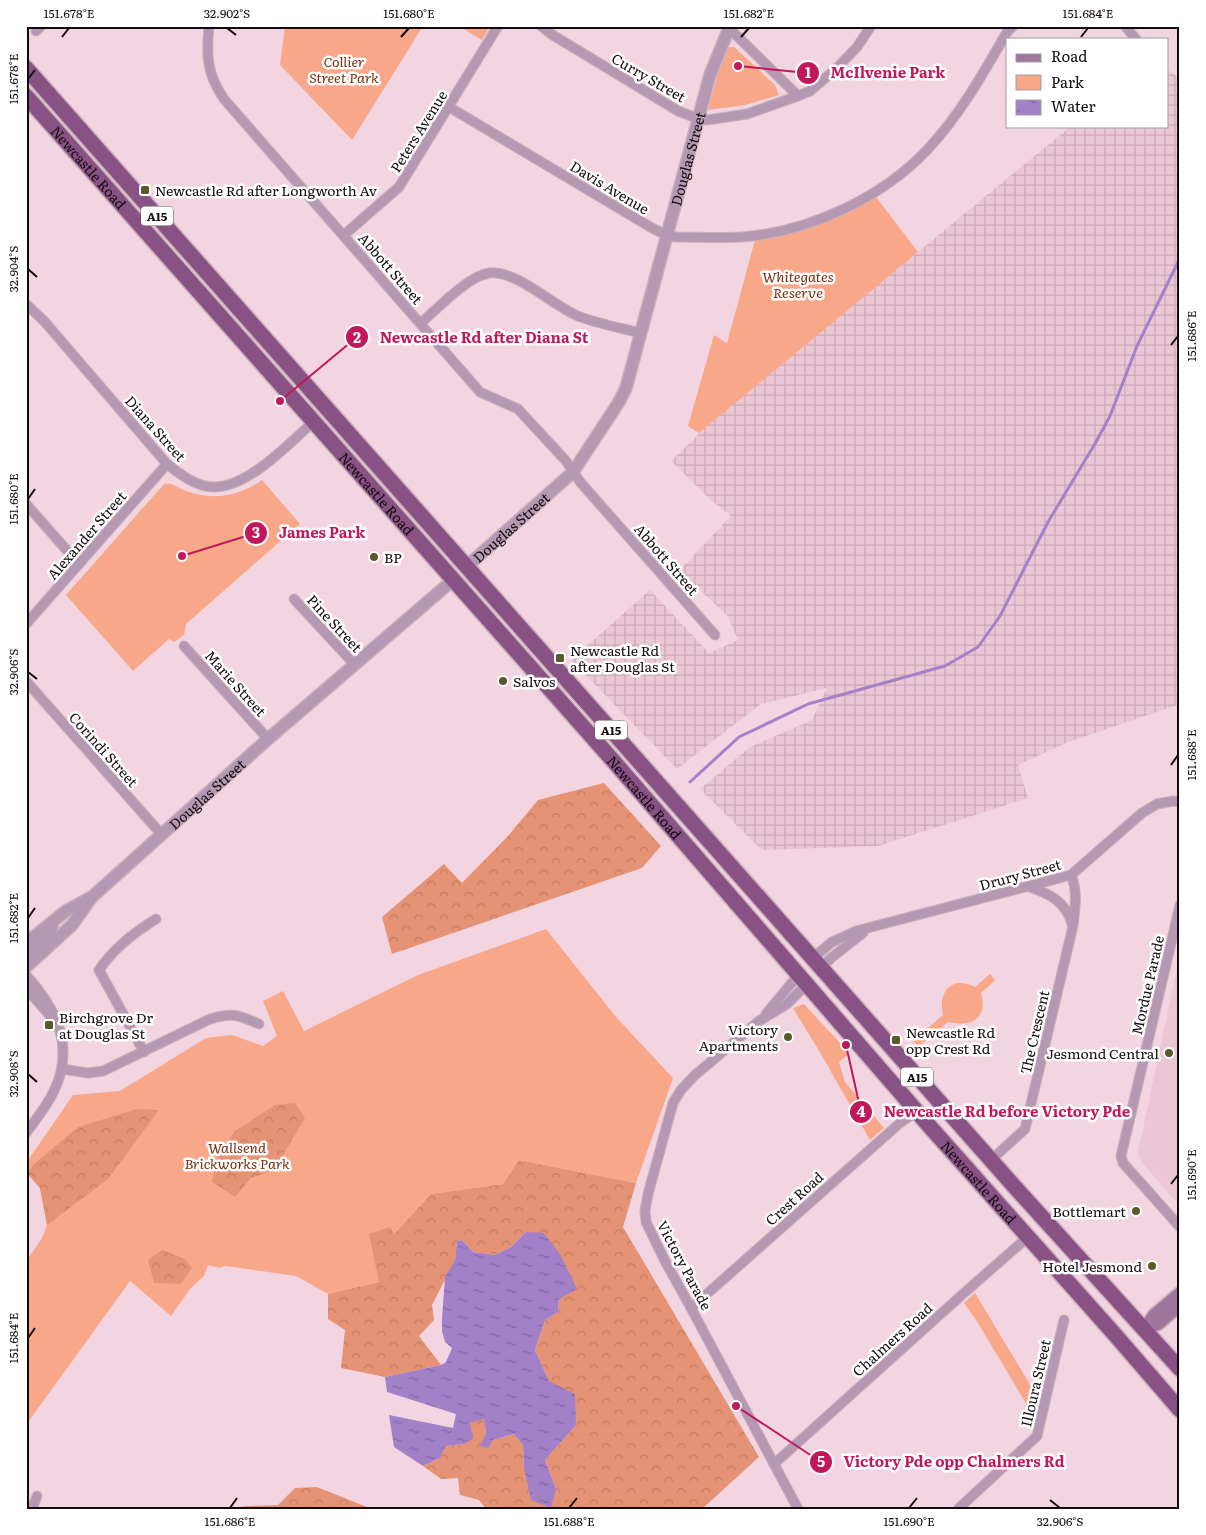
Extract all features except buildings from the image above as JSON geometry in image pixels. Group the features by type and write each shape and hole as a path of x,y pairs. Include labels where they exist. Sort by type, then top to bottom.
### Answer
{"highway":[{"name":"Newcastle Road","path":"26,68 991,1160 1180,1369"},
{"name":"A15","path":"26,86 54,119 78,154"},
{"name":"Newcastle Road","path":"26,96 616,764 1180,1410"},
{"name":"Douglas Street","path":"453,580 466,567"},
{"path":"803,979 817,963"},
{"path":"1126,1346 1145,1329"}],"main road":[{"path":"1145,1329 1154,1315 1180,1293"},
{"path":"1145,1329 1158,1324 1180,1305"}],"street":[{"name":"Abbott Street","path":"209,26 207,49 209,71 215,86 224,100 480,392 518,409 716,635"},
{"name":"Peters Avenue","path":"344,235 399,187 498,26"},
{"name":"Curry Street","path":"541,26 551,34 678,111 707,120 747,114 810,91 836,69 857,47 871,26"},
{"name":"Davis Avenue","path":"449,107 668,236 693,238 744,236 786,229 820,219 851,206 884,187 929,148 955,116 1007,32 1013,26"},
{"path":"1125,26 1135,38"},
{"name":"Douglas Street","path":"466,567 573,472 619,402 626,388 710,75 729,27"},
{"path":"729,27 798,96"},
{"path":"421,323 471,280 489,273 507,276 578,316 642,333"},
{"name":"Diana Street","path":"26,304 44,321 166,464 190,481 214,487 238,482 252,474 313,422"},
{"name":"Alexander Street","path":"26,624 166,464"},
{"path":"26,504 79,564"},
{"name":"Douglas Street","path":"26,967 72,925 92,898 268,738 453,580"},
{"name":"Pine Street","path":"294,599 355,665"},
{"name":"Marie Street","path":"184,646 268,738"},
{"name":"Corindi Street","path":"26,681 162,835"},
{"name":"Drury Street","path":"817,963 820,950 838,938 856,931 1071,875 1142,813 1157,804 1173,801 1180,802"},
{"name":"The Crescent","path":"991,1160 1025,1129 1073,926 1076,898 1071,875"},
{"path":"1027,886 1045,892 1055,898 1070,915 1073,926"},
{"name":"Douglas Street","path":"26,943 73,907 92,898"},
{"name":"Mordue Parade","path":"1180,905 1121,1156 1123,1163 1180,1227"},
{"path":"26,956 46,936 58,918"},
{"path":"144,1052 99,970 108,957 132,934 156,919"},
{"name":"Drury Street","path":"817,963 874,927"},
{"path":"26,976 50,1005 63,1053 62,1069 55,1090 47,1106 26,1132"},
{"name":"Victory Parade","path":"798,1509 664,1261 648,1227 645,1211 648,1194 677,1096 694,1076 759,1021 803,979"},
{"path":"26,988 48,1013 58,1029"},
{"path":"62,1069 88,1073 103,1071 210,1019 225,1014 241,1016 259,1024"},
{"name":"Crest Road","path":"691,1308 892,1130 917,1111"},
{"name":"Chalmers Road","path":"774,1464 1029,1236"},
{"name":"Illoura Street","path":"958,1509 1037,1436 1064,1320"},
{"path":"32,1509 37,1496"}],"shaded area":[{"path":"1168,70 1180,79 1180,704 1066,743 1018,765 1028,798 878,846 762,850 700,789 750,747 812,720 827,688 761,704 677,769 571,660 650,590 709,653 738,640 727,615 679,571 731,516 712,501 671,461 710,423 1069,128 1168,128"},
{"name":"Jesmond Central","path":"1180,954 1180,1206 1142,1163 1138,1152"}],"green space":[{"name":"Collier Street Park","path":"285,26 423,26 352,140 280,65"},
{"path":"459,26 490,26 482,40"},
{"path":"734,47 775,85 779,95 745,105 708,110 725,48"},
{"name":"Whitegates Reserve","path":"876,197 918,252 699,433 688,426 714,335 727,343 755,240 807,228 846,214"},
{"path":"262,480 300,524 186,624 184,635 174,642 169,639 133,671 66,595 164,484 196,494 216,496 244,490"},
{"path":"604,783 661,846 642,868 392,954 382,917 444,864 462,883 508,836 538,800"},
{"name":"Wallsend Brickworks Park","path":"546,929 616,1017 673,1078 636,1183 519,1160 503,1184 431,1194 394,1234 379,1282 328,1294 296,1276 208,1265 204,1276 190,1289 171,1316 130,1281 26,1425 26,1262 42,1238 47,1225 40,1188 26,1172 26,1163 73,1095 120,1091 206,1038 232,1035 263,1046 277,1036 263,1001 283,991 304,1031 418,975"},
{"path":"990,974 995,980 981,993 982,1010 976,1020 964,1023 948,1022 918,1047 913,1041 943,1015 943,999 948,988 959,983 975,987"},
{"path":"804,1004 849,1054 839,1062 845,1082 884,1128 870,1140 793,1008"},
{"path":"295,1103 305,1118 274,1170 251,1178 235,1197 212,1182 218,1155 235,1131 275,1105"},
{"path":"137,1109 159,1110 108,1179 47,1225 40,1188 27,1173 33,1165 78,1127"},
{"path":"519,1160 636,1183 623,1227 759,1457 702,1509 486,1509 479,1500 460,1495 458,1478 441,1479 423,1466 440,1458 446,1446 464,1444 469,1423 484,1419 486,1434 493,1440 514,1434 523,1445 524,1468 556,1489 545,1460 576,1425 549,1381 535,1350 545,1320 558,1312 559,1299 526,1232 511,1247 495,1255 473,1252 462,1240 457,1241 455,1260 432,1305 434,1320 419,1336 441,1365 385,1377 341,1368 345,1330 328,1319 328,1294 379,1282 369,1234 390,1227 394,1234 431,1194 503,1184"},
{"path":"162,1250 185,1259 192,1268 181,1284 154,1283 148,1260"},
{"path":"975,1293 1035,1393 1030,1410 964,1303"},
{"path":"317,1487 372,1509 222,1509 278,1505 295,1488"}],"water":[{"path":"526,1232 544,1233 560,1254 577,1289 559,1299 558,1312 545,1320 535,1350 549,1381 575,1394 576,1425 545,1460 556,1489 551,1508 531,1500 524,1468 523,1445 514,1434 493,1440 488,1448 480,1446 486,1434 484,1419 470,1423 473,1439 464,1444 446,1446 440,1458 423,1466 394,1447 389,1415 453,1428 456,1414 387,1392 385,1377 441,1365 446,1362 452,1348 445,1342 442,1331 445,1277 455,1260 457,1241 462,1240 473,1252 495,1255 511,1247"}],"waterway":[{"path":"690,782 739,737 808,704 945,666 978,647 1000,616 1048,522 1110,416 1137,346 1180,258"}],"place":[{"name":"McIlvenie Park","path":"738,66"},
{"name":"Newcastle Rd after Longworth Av","path":"145,190"},
{"name":"Newcastle Rd after Diana St","path":"280,401"},
{"name":"James Park","path":"182,556"},
{"name":"BP","path":"374,557"},
{"name":"Newcastle Rd after Douglas St","path":"560,658"},
{"name":"Salvos","path":"503,681"},
{"name":"Birchgrove Dr at Douglas St","path":"49,1025"},
{"name":"Victory Apartments","path":"788,1037"},
{"name":"Newcastle Rd opp Crest Rd","path":"896,1040"},
{"name":"Newcastle Rd before Victory Pde","path":"846,1045"},
{"name":"Jesmond Central","path":"1169,1053"},
{"name":"Bottlemart","path":"1136,1211"},
{"name":"Hotel Jesmond","path":"1152,1266"},
{"name":"Victory Pde opp Chalmers Rd","path":"736,1406"}]}
